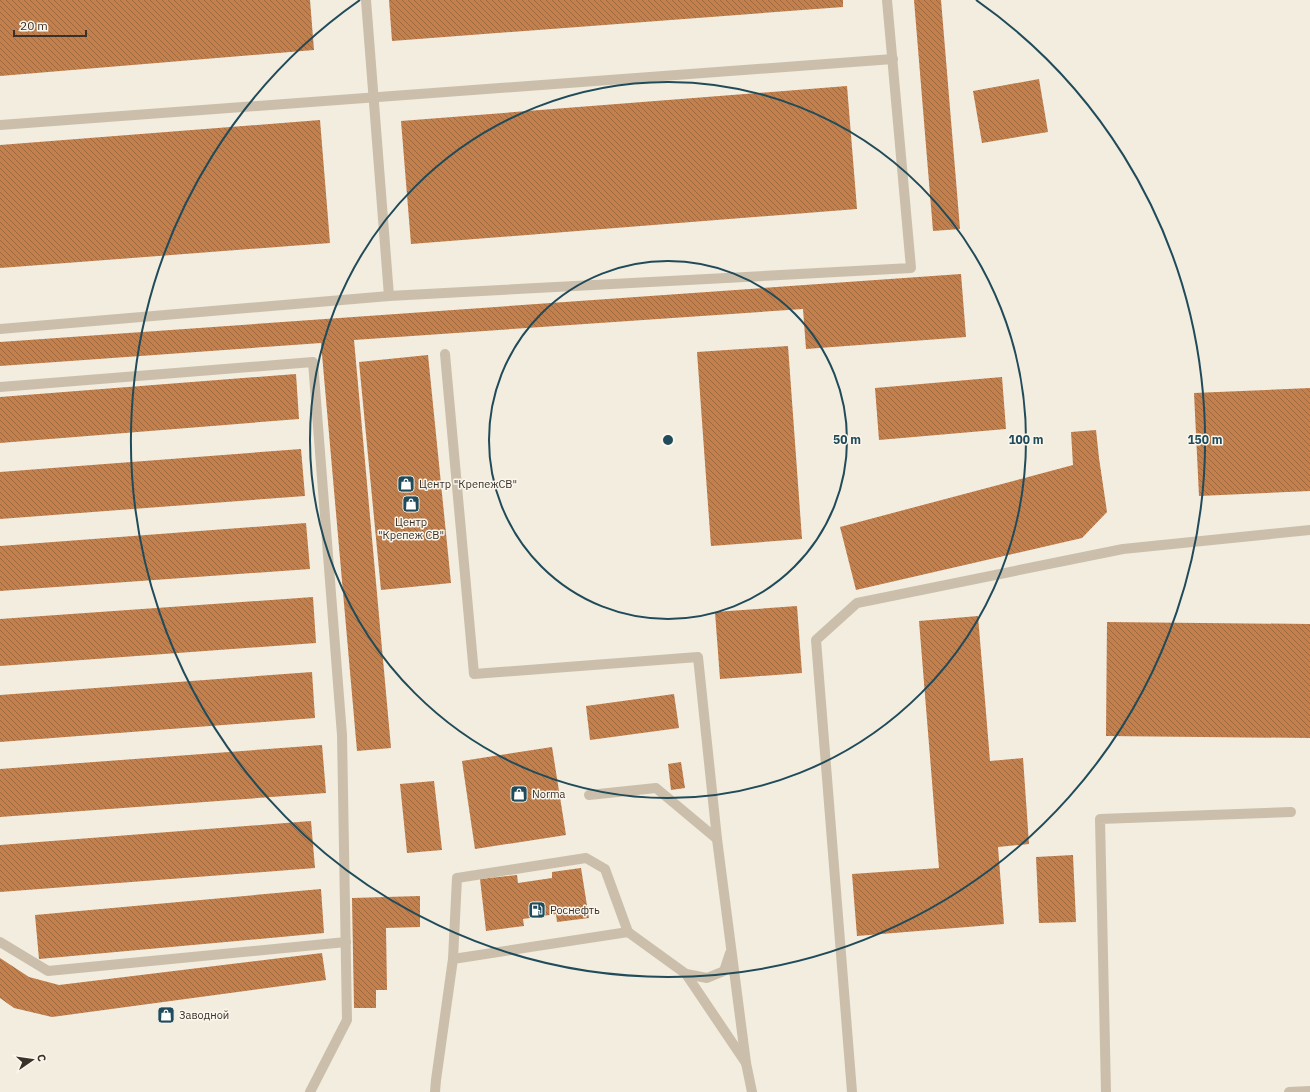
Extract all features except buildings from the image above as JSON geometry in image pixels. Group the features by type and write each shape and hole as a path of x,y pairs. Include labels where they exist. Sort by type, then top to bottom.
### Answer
{"street":[{"path":"366,0 389,296"},
{"path":"0,329 389,296 911,268 887,0"},
{"path":"0,125 892,59"},
{"path":"445,354 474,674 698,657 717,839 746,1063 752,1092"},
{"path":"0,387 313,362 342,735 347,1020 310,1092"},
{"path":"852,1092 816,640 857,603 1123,549 1310,530"},
{"path":"589,795 656,788 717,839"},
{"path":"1106,1092 1100,819 1291,812"},
{"path":"435,1092 453,959 457,878 586,858 605,869 628,932 686,974 746,1063"},
{"path":"453,959 628,932"},
{"path":"0,942 48,971 346,942"},
{"path":"686,974 707,978 724,971 731,951"},
{"path":"1288,1092 1310,1091"}],"place":[{"name":"Центр \"КрепежСВ\"","path":"406,484"},
{"name":"Центр \"Крепеж СВ\"","path":"411,504"},
{"name":"Norma","path":"519,794"},
{"name":"Роснефть","path":"537,910"},
{"name":"Заводной","path":"166,1015"}]}
